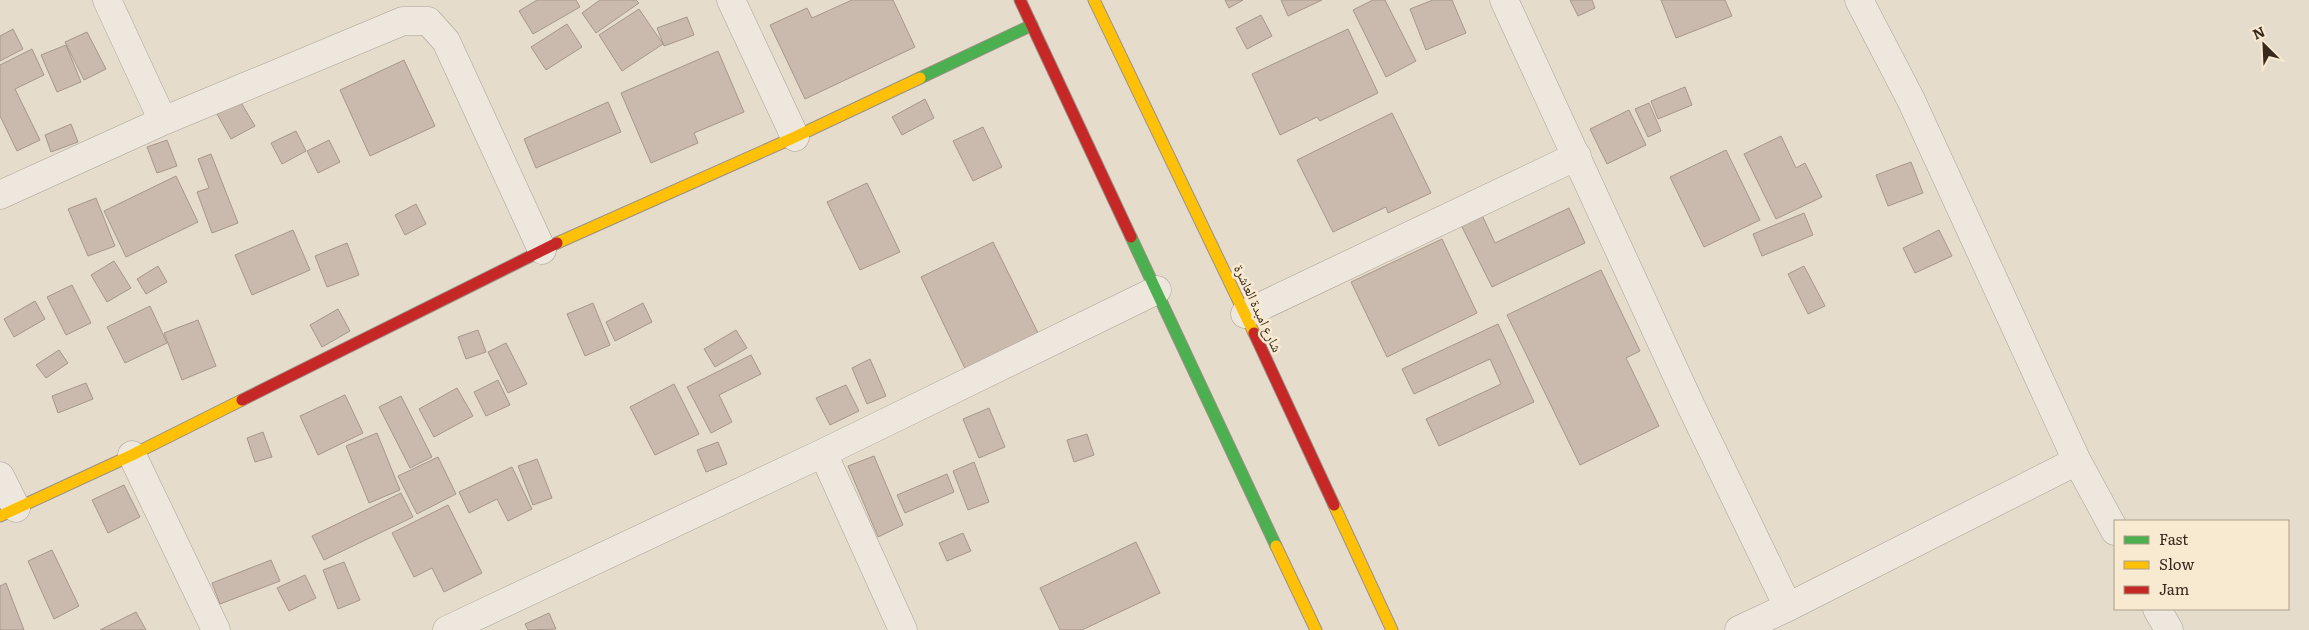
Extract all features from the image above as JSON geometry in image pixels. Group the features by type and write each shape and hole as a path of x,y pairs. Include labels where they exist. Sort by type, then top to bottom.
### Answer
{"main road":[{"path":"1020,0 1316,630"},
{"name":"شارع امبدة العاشرة","path":"1094,0 1245,314 1392,630"},
{"path":"8,512 132,455 542,250 795,137 1032,25"}],"street":[{"path":"107,0 163,121"},
{"path":"731,0 795,137"},
{"path":"1504,0 1690,404 1788,608"},
{"path":"1859,0 1911,100 2077,461 2114,529"},
{"path":"0,194 163,121 403,21 428,21 446,41 542,250"},
{"path":"1245,314 1577,156"},
{"path":"447,630 823,453 1157,290"},
{"path":"823,453 903,630"},
{"path":"132,455 216,630"},
{"path":"1739,630 1788,608 2077,461"},
{"path":"0,476 8,512"},
{"path":"2158,610 2169,630"}],"building":[{"path":"537,0 576,0 580,7 533,34 519,11"},
{"path":"600,0 636,0 639,3 596,33 582,13"},
{"path":"852,0 893,0 915,47 805,99 770,25 807,8 812,18"},
{"path":"1225,0 1243,0 1229,8"},
{"path":"1281,0 1322,0 1288,16"},
{"path":"1373,0 1385,0 1416,61 1386,77 1353,10"},
{"path":"1433,0 1452,0 1466,33 1426,50 1410,9"},
{"path":"1570,0 1592,0 1595,8 1578,16"},
{"path":"1661,0 1725,0 1732,16 1676,38"},
{"path":"639,9 663,44 622,71 599,35"},
{"path":"1261,15 1272,36 1247,49 1236,28"},
{"path":"687,17 694,35 664,46 657,28"},
{"path":"567,24 582,47 546,70 531,47"},
{"path":"13,29 23,49 0,61 0,36"},
{"path":"1348,29 1378,93 1320,121 1317,117 1280,135 1252,74"},
{"path":"87,32 106,69 84,80 65,42"},
{"path":"66,45 81,82 57,92 41,55"},
{"path":"32,49 44,75 15,89 40,140 17,151 0,116 0,65"},
{"path":"718,51 744,112 694,133 698,143 651,163 621,93"},
{"path":"404,60 435,126 370,156 340,90"},
{"path":"1685,87 1692,105 1658,119 1651,101"},
{"path":"925,99 934,118 902,135 892,117"},
{"path":"240,101 255,126 231,139 217,114"},
{"path":"608,102 621,132 536,168 524,139"},
{"path":"1649,103 1661,131 1648,137 1635,109"},
{"path":"1629,110 1646,145 1607,164 1590,129"},
{"path":"1392,113 1431,193 1388,213 1386,207 1333,232 1297,160"},
{"path":"71,124 78,142 51,152 45,135"},
{"path":"983,127 1002,167 973,181 953,141"},
{"path":"296,131 306,151 282,164 271,143"},
{"path":"1781,136 1796,168 1805,163 1822,197 1776,219 1744,154"},
{"path":"167,140 177,166 157,173 147,147"},
{"path":"329,140 340,162 318,173 307,151"},
{"path":"1726,150 1760,220 1704,247 1670,177"},
{"path":"211,154 238,223 212,233 197,192 209,188 198,159"},
{"path":"1911,162 1923,193 1888,206 1876,175"},
{"path":"176,176 198,222 126,257 104,211"},
{"path":"867,183 900,252 860,270 827,202"},
{"path":"96,198 115,246 88,256 68,209"},
{"path":"416,204 426,224 405,235 395,215"},
{"path":"1569,208 1585,243 1492,287 1461,225 1482,215 1495,243"},
{"path":"1804,213 1813,235 1762,256 1753,234"},
{"path":"293,230 310,270 252,295 235,255"},
{"path":"1939,230 1952,256 1915,273 1903,248"},
{"path":"1442,239 1477,313 1387,357 1351,282"},
{"path":"993,242 1045,347 972,383 921,277"},
{"path":"347,243 359,275 327,287 315,256"},
{"path":"114,261 131,288 107,302 91,275"},
{"path":"158,266 167,282 146,294 137,279"},
{"path":"1804,266 1825,306 1808,314 1788,274"},
{"path":"1601,270 1640,351 1626,358 1659,426 1580,465 1507,315"},
{"path":"72,285 91,323 66,335 47,297"},
{"path":"35,301 45,319 14,337 4,319"},
{"path":"593,303 610,345 585,356 567,314"},
{"path":"643,303 652,322 615,341 606,322"},
{"path":"150,306 167,343 125,363 107,327"},
{"path":"338,309 350,331 322,347 310,325"},
{"path":"198,320 216,366 182,380 164,333"},
{"path":"1498,324 1534,402 1439,446 1426,419 1501,384 1490,359 1414,394 1402,369"},
{"path":"478,330 486,352 466,359 458,337"},
{"path":"736,330 747,348 715,367 704,349"},
{"path":"506,343 527,384 508,393 488,352"},
{"path":"59,350 68,363 46,378 36,365"},
{"path":"751,355 761,374 719,395 732,422 711,433 687,387"},
{"path":"870,359 886,396 867,404 852,368"},
{"path":"498,380 510,405 486,416 474,392"},
{"path":"86,383 93,399 58,413 52,396"},
{"path":"674,384 699,434 655,455 630,407"},
{"path":"846,385 859,411 830,425 816,398"},
{"path":"457,388 473,416 434,437 419,409"},
{"path":"345,395 363,433 318,455 300,416"},
{"path":"401,396 432,457 410,468 379,407"},
{"path":"989,408 1005,447 979,458 963,419"},
{"path":"263,432 272,457 255,462 247,438"},
{"path":"377,433 400,490 369,503 346,446"},
{"path":"1087,434 1094,455 1074,462 1067,440"},
{"path":"718,442 727,464 706,472 697,450"},
{"path":"874,456 903,525 878,537 848,466"},
{"path":"438,457 456,494 417,514 398,476"},
{"path":"537,459 552,498 533,505 518,466"},
{"path":"974,462 989,502 968,510 953,471"},
{"path":"512,467 532,509 508,521 497,499 469,513 459,492"},
{"path":"947,474 954,492 905,513 897,495"},
{"path":"124,485 140,517 108,533 92,500"},
{"path":"401,493 413,517 324,560 312,536"},
{"path":"448,505 482,573 444,592 432,568 414,577 392,533"},
{"path":"963,533 971,551 947,561 939,543"},
{"path":"1136,542 1160,593 1082,630 1060,630 1040,588"},
{"path":"52,550 79,606 54,619 28,561"},
{"path":"271,560 280,581 220,604 212,583"},
{"path":"344,562 360,600 338,609 323,570"},
{"path":"305,575 316,598 289,611 277,588"},
{"path":"6,583 24,630 0,630 0,586"},
{"path":"136,612 146,630 100,630"},
{"path":"549,613 556,629 528,630 525,624"}],"traffic: fast":[{"path":"920,78 1032,25"},
{"path":"1131,237 1276,546"}],"traffic: slow":[{"path":"1094,0 1254,333"},
{"path":"557,243 795,137 920,78"},
{"path":"0,516 132,455 242,400"},
{"path":"1334,505 1392,630"},
{"path":"1276,546 1316,630"}],"traffic: jam":[{"path":"1020,0 1131,237"},
{"path":"242,400 557,243"},
{"path":"1254,333 1334,505"}]}
